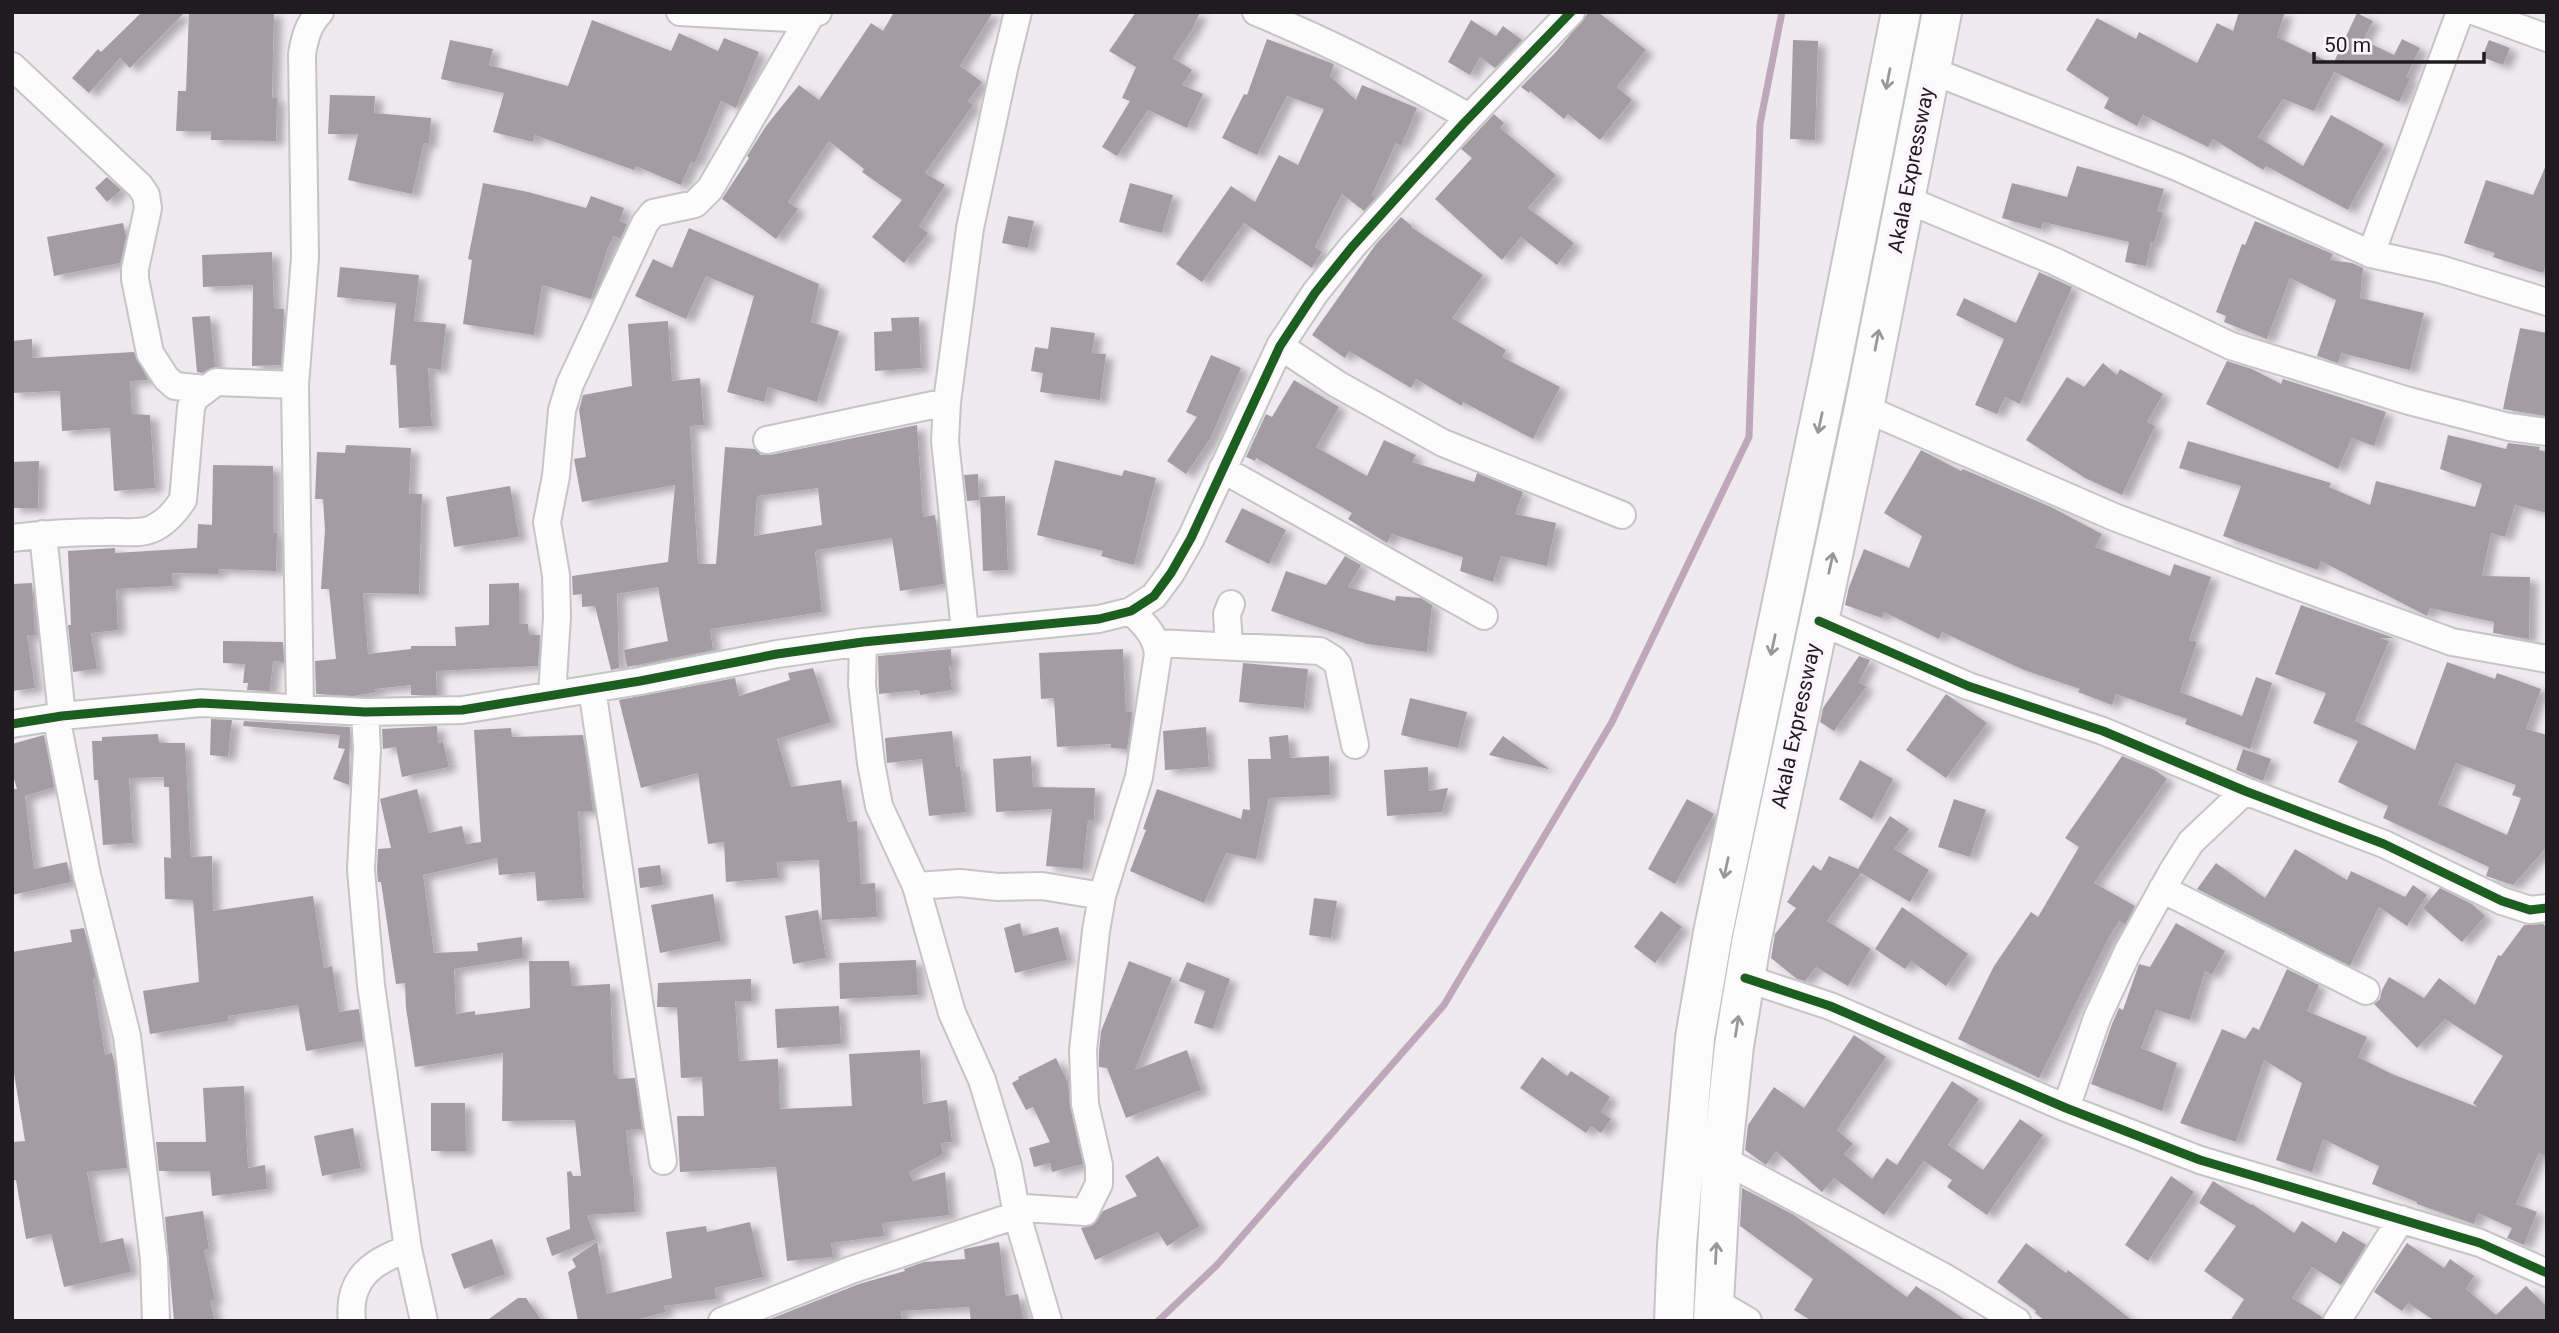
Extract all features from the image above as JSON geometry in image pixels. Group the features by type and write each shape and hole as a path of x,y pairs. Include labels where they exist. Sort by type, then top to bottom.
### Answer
{"main road":[{"name":"Akala Expressway","path":"1674,1321 1677,1245 1695,1038 1710,946 1901,12"},
{"name":"Akala Expressway","path":"1714,1311 1723,1159 1734,1046 1745,978 1775,823 1864,408 1942,12"},
{"path":"1877,137 1915,147"}],"street":[{"path":"300,707 295,385 304,257 302,54 312,21 320,12"},
{"path":"680,12 754,17 814,14"},
{"path":"965,631 944,441 947,402 970,228 1003,69 1018,12"},
{"path":"1256,12 1402,79 1469,117"},
{"path":"12,724 59,716 201,702 365,712 462,710 777,654 863,642 1099,619 1130,611 1154,596 1171,573 1191,538 1280,346 1315,292 1469,117 1571,12"},
{"path":"2371,254 2460,12"},
{"path":"2476,12 2535,28"},
{"path":"552,695 557,617 556,575 547,522 556,476 562,410 570,384 645,223 653,213 695,204 710,189 814,14"},
{"path":"12,66 140,186 146,195 148,208 135,269 150,353 166,379 175,386 206,389"},
{"path":"1930,70 2177,167 2371,254 2440,269 2547,302"},
{"path":"1905,199 2054,261 2231,346 2409,401 2509,426 2547,432"},
{"path":"1280,346 1337,384 1443,443 1622,514"},
{"path":"12,538 43,534 131,532 149,530 161,525 175,512 183,499 191,407 195,398 216,382 295,385"},
{"path":"767,440 947,402"},
{"path":"1864,408 2114,517 2279,579 2452,642 2547,659"},
{"path":"1222,469 1484,616"},
{"path":"43,534 59,716 88,875 127,1036 154,1260 156,1321"},
{"path":"1229,645 1227,614 1231,604"},
{"path":"722,1321 851,1270 1018,1216 1025,1208 1085,1212 1099,1184 1100,1164 1085,1104 1083,1049 1096,931 1102,896 1139,777 1158,654 1157,643 1149,629 1130,611"},
{"path":"1819,621 1968,686 2103,731 2245,791 2384,844 2502,901 2530,910 2546,906"},
{"path":"863,642 862,684 879,806 916,886 952,1013 982,1080 1008,1166 1018,1216 1048,1321"},
{"path":"1157,643 1320,651 1338,665 1355,745"},
{"path":"592,689 615,858 635,969 663,1161"},
{"path":"365,712 367,749 361,870 371,985 420,1317"},
{"path":"2066,1108 2097,1018 2128,951 2162,889 2191,842 2245,791"},
{"path":"916,886 960,883 998,887 1042,886 1102,896"},
{"path":"2162,889 2365,991"},
{"path":"1745,978 1830,1006 2066,1108 2200,1160 2480,1243 2547,1273"},
{"path":"1723,1159 1946,1278 2017,1321"},
{"path":"2337,1321 2401,1219"},
{"path":"352,1321 350,1306 356,1286 368,1269 384,1257 408,1249"},
{"path":"1714,1311 1748,1321"}],"building":[{"path":"142,12 185,12 130,68 120,58 89,93 72,78 98,49 101,52"},
{"path":"189,12 274,12 272,98 277,98 276,141 211,140 211,131 176,131 178,91 186,91"},
{"path":"894,12 993,12 960,66 982,82 968,101 973,105 925,173 945,185 919,226 928,233 904,263 872,237 902,200 862,172 864,169 829,141 788,202 798,209 776,239 722,199 766,126 799,85 819,100 871,23 883,31"},
{"path":"1136,12 1200,12 1173,58 1192,70 1182,85 1203,94 1187,128 1148,110 1117,156 1102,147 1130,101 1122,98 1136,67 1109,51"},
{"path":"1589,12 1598,12 1646,50 1617,87 1632,100 1600,140 1568,114 1564,119 1530,91 1529,93 1521,87 1555,53"},
{"path":"2239,12 2285,12 2277,37 2333,64 2357,13 2373,21 2363,40 2394,55 2402,39 2420,48 2406,77 2410,79 2399,102 2334,72 2314,111 2283,99 2258,137 2303,166 2331,115 2384,144 2348,210 2266,166 2263,170 2213,139 2208,147 2143,115 2137,126 2104,108 2109,98 2066,70 2097,18 2136,39 2139,32 2197,63 2217,23 2233,31"},
{"path":"592,20 671,51 679,33 718,51 724,38 759,52 736,108 721,101 695,163 691,162 681,185 636,166 634,170 535,135 533,142 493,132 504,93 441,79 450,40 493,49 489,65 568,86"},
{"path":"1471,20 1496,36 1503,26 1522,40 1495,68 1480,57 1470,75 1448,62"},
{"path":"1267,39 1334,64 1330,76 1356,100 1362,85 1417,108 1401,146 1396,143 1372,195 1375,198 1364,211 1342,194 1315,247 1322,252 1312,268 1244,223 1202,282 1176,264 1231,186 1255,202 1279,155 1298,165 1324,109 1287,96 1257,155 1222,138 1244,94 1247,95"},
{"path":"1793,40 1818,41 1815,140 1790,139"},
{"path":"2489,40 2510,48 2503,65 2482,57"},
{"path":"330,95 375,96 374,113 431,118 429,144 424,143 412,194 348,180 358,134 328,134"},
{"path":"1494,114 1504,123 1500,128 1556,175 1528,208 1574,243 1557,265 1521,237 1502,260 1435,199 1472,158 1461,149"},
{"path":"2547,163 2547,261 2543,273 2493,257 2495,253 2464,243 2486,180 2533,195"},
{"path":"2077,166 2164,189 2157,211 2163,213 2154,243 2151,242 2146,266 2125,262 2129,242 2043,222 2041,229 2002,218 2012,183 2067,197"},
{"path":"107,177 121,190 107,202 95,188"},
{"path":"483,183 586,208 591,196 624,208 620,221 627,224 620,239 614,236 608,248 591,299 542,285 534,335 463,324 472,260 468,259"},
{"path":"1130,183 1173,195 1162,233 1119,222"},
{"path":"1008,216 1034,221 1028,248 1002,243"},
{"path":"1401,217 1411,227 1483,275 1452,318 1506,350 1502,357 1560,387 1533,439 1463,402 1462,406 1416,379 1411,388 1349,351 1345,358 1312,335 1376,244"},
{"path":"2255,221 2333,254 2330,260 2352,263 2363,268 2360,298 2424,313 2410,370 2341,353 2338,363 2317,356 2336,300 2290,278 2267,339 2224,322 2226,316 2216,312 2242,244 2245,245"},
{"path":"123,223 126,237 120,263 54,276 47,237"},
{"path":"689,228 819,284 811,322 839,331 817,402 768,387 764,402 727,392 754,296 706,276 686,319 635,296 653,259 672,268"},
{"path":"272,252 274,309 284,309 281,365 252,366 253,285 203,287 202,255"},
{"path":"340,267 419,275 414,321 446,324 441,370 428,368 432,426 399,428 396,365 390,365 396,303 337,297"},
{"path":"2039,272 2072,287 2020,404 2005,397 1997,414 1975,405 2004,339 1956,315 1964,298 2016,323"},
{"path":"210,316 215,367 202,373 197,372 192,317"},
{"path":"919,317 921,368 875,371 874,332 892,331 891,318"},
{"path":"668,321 672,381 700,378 704,425 690,426 698,564 716,564 725,447 755,449 761,455 770,455 917,425 923,517 935,515 944,584 900,591 892,538 817,550 815,552 822,612 710,629 713,650 627,667 624,650 668,641 658,587 617,594 619,668 611,670 595,606 582,607 582,594 573,595 572,576 668,562 675,485 582,502 574,459 586,457 579,410 583,395 632,386 628,324","holes":["818,488 822,525 754,536 757,496"]},
{"path":"1051,327 1095,333 1092,353 1106,354 1100,400 1040,392 1043,373 1031,371 1035,347 1048,349"},
{"path":"2520,328 2547,333 2546,416 2503,409"},
{"path":"32,339 32,358 134,352 148,380 130,381 132,414 150,415 155,488 114,491 110,428 62,431 60,391 12,393 12,341"},
{"path":"1211,355 1241,368 1210,439 1186,474 1167,461 1197,417 1186,412"},
{"path":"2227,361 2252,369 2281,384 2283,379 2386,412 2374,446 2352,438 2338,469 2206,404"},
{"path":"2103,363 2117,375 2120,369 2163,394 2147,422 2155,426 2122,495 2085,478 2026,440 2067,377 2084,387"},
{"path":"1294,380 1339,407 1316,447 1367,476 1384,440 1416,455 1412,462 1474,482 1477,473 1523,492 1515,514 1556,523 1547,566 1501,556 1493,582 1460,571 1463,557 1392,534 1387,543 1348,519 1352,513 1256,458 1255,461 1246,457 1266,414 1272,417"},
{"path":"2448,435 2506,449 2508,443 2540,447 2539,450 2547,452 2547,513 2515,505 2505,537 2491,533 2482,576 2530,577 2529,639 2493,633 2494,622 2430,608 2427,616 2321,561 2318,570 2223,536 2241,486 2179,468 2188,441 2331,483 2329,487 2370,505 2376,481 2475,507 2482,484 2440,469"},
{"path":"346,445 411,448 409,494 422,494 419,594 363,593 368,654 411,649 411,646 456,646 455,627 489,625 489,584 519,583 519,624 528,624 529,635 540,635 538,666 436,671 437,695 411,695 411,685 375,689 376,692 354,696 316,694 315,661 336,659 329,589 321,589 325,530 323,499 315,499 317,452 345,453"},
{"path":"1921,450 1961,471 1963,469 2051,507 2102,534 2095,547 2170,576 2174,564 2211,577 2189,640 2197,642 2180,692 2242,716 2256,677 2272,683 2250,749 2185,724 2187,719 2116,694 2112,705 2078,692 2080,689 2024,670 1942,632 1939,639 1884,612 1882,618 1845,605 1864,549 1909,568 1922,536 1884,513"},
{"path":"1055,460 1122,476 1124,470 1156,478 1134,565 1101,556 1103,551 1037,535"},
{"path":"39,461 38,508 12,508 12,462"},
{"path":"213,465 273,466 276,571 218,569 218,574 172,573 173,586 116,589 118,630 91,633 97,669 73,672 68,625 71,625 68,551 115,548 115,553 197,548 198,524 212,525"},
{"path":"978,474 979,500 967,501 964,475"},
{"path":"510,486 519,537 454,547 446,497"},
{"path":"1005,496 1008,570 983,571 980,497"},
{"path":"1242,508 1286,530 1269,564 1225,542"},
{"path":"1345,556 1361,565 1348,587 1395,601 1396,596 1421,598 1432,605 1427,652 1367,644 1271,611 1286,571 1326,585"},
{"path":"32,583 35,635 27,635 35,688 12,691 12,584"},
{"path":"2301,605 2394,638 2380,638 2389,641 2355,721 2415,750 2447,662 2495,679 2497,673 2541,689 2526,729 2547,735 2547,847 2513,885 2486,876 2489,867 2383,818 2388,806 2338,782 2358,741 2313,723 2326,693 2275,674","holes":["2456,763 2516,785 2512,795 2521,798 2507,835 2438,804"]},
{"path":"223,641 283,642 284,662 273,661 270,691 247,690 248,683 243,683 245,664 223,663"},
{"path":"951,649 952,666 949,666 952,690 920,695 919,690 879,694 878,656"},
{"path":"1123,649 1126,712 1132,712 1127,749 1111,748 1111,744 1057,747 1054,698 1041,699 1039,653"},
{"path":"1859,656 1870,660 1859,682 1866,687 1834,731 1820,722 1823,708"},
{"path":"1243,663 1308,669 1304,708 1239,702"},
{"path":"813,668 831,722 777,739 791,787 841,780 848,822 857,821 861,884 875,883 877,917 822,920 819,860 777,862 778,878 726,882 724,842 708,844 698,773 641,788 619,700 735,678 739,696 790,680 788,673"},
{"path":"1946,694 1987,723 1946,778 1906,750"},
{"path":"1410,698 1467,712 1458,748 1401,735"},
{"path":"211,719 232,720 228,757 210,755"},
{"path":"244,721 350,727 349,785 333,779 345,749 338,748 340,735 243,726"},
{"path":"437,726 438,743 443,742 449,767 402,777 396,747 383,749 382,729"},
{"path":"1206,727 1209,767 1165,770 1163,731"},
{"path":"511,728 512,737 583,735 593,811 578,811 584,898 537,901 535,872 499,875 497,858 423,875 434,953 478,951 477,943 522,937 523,958 454,969 456,1014 475,1011 475,1015 530,1008 529,961 569,961 572,986 610,984 614,1075 617,1074 618,1079 635,1078 642,1129 626,1130 635,1212 587,1215 596,1239 552,1256 546,1238 570,1229 567,1172 571,1171 573,1176 581,1176 575,1120 502,1121 503,1053 415,1067 405,983 396,984 377,870 378,849 391,848 380,799 417,789 429,833 462,826 466,844 481,842 474,730"},
{"path":"952,731 956,767 960,766 966,812 929,816 922,759 887,763 885,738"},
{"path":"158,734 159,743 185,743 191,857 212,856 213,911 313,896 324,968 332,966 339,1012 359,1009 363,1041 306,1051 298,1005 228,1016 229,1021 150,1034 143,991 199,982 193,900 165,899 164,857 171,858 169,787 164,787 164,777 129,778 133,843 103,845 98,780 94,780 92,741 102,741 102,737"},
{"path":"44,735 54,787 25,796 34,869 67,862 71,882 12,895 12,789 17,789 12,772 12,744"},
{"path":"1288,735 1290,758 1329,756 1330,795 1269,798 1256,859 1226,853 1204,903 1130,871 1146,830 1143,829 1157,789 1241,819 1243,809 1250,810 1248,759 1271,759 1269,737"},
{"path":"1503,736 1548,768 1548,769 1489,755"},
{"path":"2243,749 2271,759 2263,781 2236,770"},
{"path":"1031,756 1033,787 1095,788 1094,820 1088,820 1083,869 1046,866 1052,809 996,812 993,759"},
{"path":"2122,756 2155,770 2167,779 2094,883 2135,906 2125,924 2119,921 2108,939 2039,1078 1958,1039 1994,966 2031,912 2038,917 2079,847 2065,838"},
{"path":"1860,760 1893,779 1872,819 1839,799"},
{"path":"1428,767 1429,791 1448,788 1442,812 1387,816 1384,770"},
{"path":"1687,799 1714,814 1675,884 1648,869"},
{"path":"1954,799 1986,810 1970,857 1938,847"},
{"path":"1890,816 1909,829 1894,849 1929,870 1910,902 1861,873 1827,921 1871,949 1848,986 1816,967 1805,981 1797,979 1771,958 1775,934 1796,908 1787,902 1813,865 1821,871 1829,856 1858,869"},
{"path":"2295,849 2347,880 2351,871 2405,897 2413,885 2427,895 2407,926 2379,907 2350,966 2197,889 2216,863 2265,898"},
{"path":"660,865 663,885 640,888 638,868"},
{"path":"2440,888 2472,904 2485,916 2462,942 2423,908"},
{"path":"713,894 721,941 660,953 651,905"},
{"path":"1314,898 1337,901 1331,938 1309,935"},
{"path":"1902,907 1968,954 1946,986 1911,961 1905,969 1875,949"},
{"path":"818,910 826,958 793,964 785,916"},
{"path":"1661,911 1682,927 1655,963 1634,947"},
{"path":"1020,923 1023,936 1058,927 1067,960 1015,973 1004,928"},
{"path":"2176,923 2225,951 2212,975 2205,971 2190,1020 2156,1010 2141,1048 2177,1063 2162,1111 2091,1084 2112,1024 2119,1008 2123,1010 2139,964 2150,967"},
{"path":"2543,924 2547,928 2547,1157 2539,1153 2516,1204 2537,1212 2524,1245 2507,1238 2512,1228 2478,1213 2474,1224 2417,1204 2372,1184 2379,1166 2323,1139 2312,1172 2276,1160 2302,1083 2264,1060 2236,1142 2180,1123 2222,1029 2245,1039 2253,1027 2259,1030 2287,969 2319,985 2307,1011 2367,1037 2358,1057 2392,1074 2477,1107 2473,1103 2503,1056 2445,1019 2417,1048 2374,1004 2380,999 2389,977 2424,998 2439,978 2475,1005 2498,955 2501,956 2524,925"},
{"path":"84,928 96,978 93,979 105,1055 112,1053 114,1062 127,1168 87,1172 100,1243 123,1238 131,1272 64,1287 51,1234 26,1239 16,1180 12,1181 12,1142 25,1141 12,1061 12,952 72,942 70,930"},
{"path":"916,960 918,995 840,999 839,963"},
{"path":"1129,961 1172,978 1135,1070 1187,1050 1201,1090 1126,1118 1107,1068 1099,1067 1099,1051 1101,1031"},
{"path":"1187,962 1230,979 1213,1029 1194,1023 1205,991 1179,981"},
{"path":"751,979 751,1001 735,1001 739,1061 778,1059 780,1109 852,1106 849,1054 920,1050 923,1104 947,1100 952,1142 941,1143 943,1154 909,1172 913,1181 945,1172 949,1215 882,1223 884,1236 831,1243 833,1257 787,1261 776,1167 680,1172 677,1116 704,1116 702,1077 681,1078 677,1007 657,1007 658,983"},
{"path":"839,1006 841,1044 777,1048 775,1009"},
{"path":"1854,1035 1886,1057 1837,1130 1853,1144 1844,1154 1872,1179 1887,1158 1897,1165 1952,1081 1979,1099 1948,1145 1983,1170 2020,1119 2043,1135 1987,1215 1947,1187 1952,1180 1924,1161 1884,1215 1834,1178 1822,1192 1776,1151 1766,1165 1745,1150 1748,1125 1774,1087 1804,1108"},
{"path":"1542,1057 1567,1076 1571,1071 1610,1097 1601,1112 1611,1119 1601,1133 1591,1126 1586,1133 1520,1088"},
{"path":"1056,1058 1068,1083 1070,1107 1083,1164 1052,1172 1050,1163 1034,1167 1029,1148 1050,1142 1033,1107 1026,1110 1012,1083 1019,1079 1018,1077"},
{"path":"244,1086 248,1168 265,1165 267,1189 212,1196 210,1171 159,1171 156,1142 206,1142 203,1088"},
{"path":"431,1103 465,1103 466,1151 431,1151"},
{"path":"353,1128 361,1168 322,1176 314,1136"},
{"path":"1158,1156 1200,1226 1167,1246 1158,1232 1095,1260 1081,1228 1093,1225 1103,1211 1137,1196 1125,1176"},
{"path":"2171,1176 2194,1192 2148,1261 2125,1245"},
{"path":"2213,1181 2294,1233 2302,1221 2336,1243 2343,1231 2366,1245 2341,1285 2312,1267 2292,1298 2322,1317 2321,1321 2230,1321 2244,1299 2204,1271 2236,1226 2199,1203"},
{"path":"1742,1188 1794,1215 1907,1297 1916,1286 1967,1321 1812,1321 1794,1310 1813,1279 1740,1226"},
{"path":"203,1211 209,1249 204,1250 215,1300 210,1301 215,1321 174,1321 165,1217"},
{"path":"750,1222 763,1277 715,1288 716,1299 664,1306 666,1312 632,1321 578,1321 568,1272 576,1267 572,1259 597,1242 607,1294 672,1278 666,1232 706,1226 707,1232"},
{"path":"492,1239 505,1274 464,1289 451,1254"},
{"path":"999,1242 1006,1296 1018,1294 1024,1321 971,1321 969,1307 901,1311 902,1321 765,1321 924,1262 965,1259 964,1249"},
{"path":"2026,1243 2066,1273 2068,1270 2133,1321 2045,1321 1997,1282"},
{"path":"2407,1243 2444,1268 2450,1259 2474,1276 2466,1289 2496,1315 2526,1286 2547,1307 2547,1321 2435,1321 2408,1303 2402,1311 2374,1292"},
{"path":"518,1298 526,1298 542,1321 486,1321"}],"waterway":[{"path":"1158,1321 1217,1265 1444,1005 1612,722 1749,437 1760,124 1782,12"}],"cycle path":[{"path":"12,724 62,716 201,703 365,712 462,710 640,681 777,654 863,642 1099,619 1131,611 1154,596 1171,573 1191,538 1280,346 1315,293 1352,247 1463,124 1571,12"},
{"path":"1819,621 1968,686 2103,731 2245,791 2384,844 2502,901 2530,910 2547,908"},
{"path":"1745,978 1830,1006 2066,1108 2200,1160 2480,1243 2547,1273"}]}
